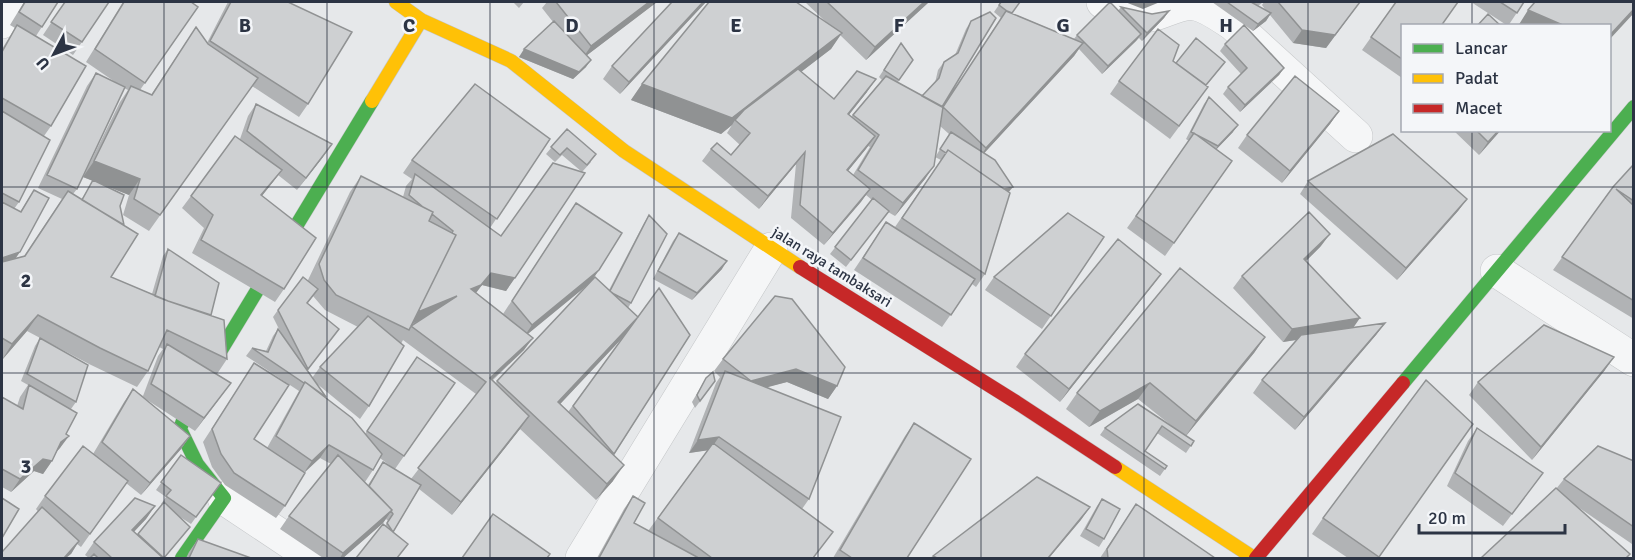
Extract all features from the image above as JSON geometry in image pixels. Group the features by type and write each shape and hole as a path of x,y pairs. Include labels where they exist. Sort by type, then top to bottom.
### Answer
{"street":[{"path":"2,22 15,2"},
{"name":"jalan raya tambaksari","path":"396,2 421,21 511,61 624,151 771,249 1016,402 1255,558"},
{"path":"1103,2 1125,13 1149,16 1194,3 1213,12 1233,24 1356,136"},
{"path":"314,558 224,498 197,464 180,429 190,401 421,21"},
{"path":"1255,558 1634,107"},
{"path":"582,558 771,249"},
{"path":"1497,271 1634,360"},
{"path":"182,558 224,498"}],"building":[{"path":"25,2 58,2 42,27 19,12"},
{"path":"65,2 109,2 82,42 51,22"},
{"path":"124,2 191,2 198,7 145,83 95,49"},
{"path":"231,2 288,2 352,32 308,104 210,41"},
{"path":"556,2 649,2 591,46"},
{"path":"672,2 703,2 629,82 612,66"},
{"path":"709,2 796,2 842,33 732,118 642,84"},
{"path":"827,2 924,2 875,47"},
{"path":"1001,2 1020,2 1012,13 999,5"},
{"path":"1110,2 1141,34 1108,66 1077,35"},
{"path":"1227,2 1251,2 1271,13 1258,24"},
{"path":"1278,2 1360,2 1335,35 1302,30"},
{"path":"1396,2 1458,2 1442,24 1401,24 1401,58 1371,37"},
{"path":"1500,2 1524,2 1517,13"},
{"path":"1535,2 1634,2 1634,9 1611,34 1611,24 1560,24 1528,10"},
{"path":"1121,7 1152,14 1169,11 1147,33"},
{"path":"1006,11 1083,43 986,148 943,107"},
{"path":"990,12 996,18 942,107 922,96 939,78 944,62 958,53 971,21"},
{"path":"1488,14 1499,24 1479,24"},
{"path":"554,21 591,60 579,72 524,49"},
{"path":"17,25 86,66 51,126 2,98 2,52"},
{"path":"1244,25 1284,68 1245,105 1228,87 1247,68 1225,44"},
{"path":"196,27 208,44 258,78 160,215 134,199 140,179 94,161 131,86 152,95"},
{"path":"1158,29 1179,45 1173,61 1208,87 1179,126 1119,81"},
{"path":"1196,38 1225,62 1206,85 1176,63"},
{"path":"901,43 913,60 899,80 884,70"},
{"path":"798,69 834,99 857,71 876,79 848,114 875,136 847,170 870,189 833,233 800,205 805,152 768,196 711,149 717,143 731,155 750,133 735,120 744,110"},
{"path":"96,73 125,87 77,189 47,175"},
{"path":"886,76 943,107 934,166 903,203 858,170 879,135 853,115"},
{"path":"1295,76 1339,111 1290,171 1247,135"},
{"path":"475,84 550,139 497,219 412,160"},
{"path":"1209,97 1238,125 1218,146 1191,132"},
{"path":"256,104 332,144 306,178 247,131"},
{"path":"2,111 50,140 19,202 2,193"},
{"path":"567,129 596,154 587,165 567,148 560,155 551,147"},
{"path":"951,132 995,160 1013,187 1004,189 948,150 946,153 940,149"},
{"path":"1478,132 1497,132 1488,142"},
{"path":"1194,133 1232,161 1174,243 1136,216"},
{"path":"1393,134 1467,199 1406,268 1308,181"},
{"path":"235,136 282,170 261,195 316,238 284,289 201,240 213,215 191,196"},
{"path":"948,150 1010,193 985,274 902,218"},
{"path":"553,163 585,173 515,278 491,273 481,285 471,289 533,338 490,378 529,416 461,502 418,468 486,382 411,326 457,296 418,312 456,235 432,214 433,212 409,195 415,174 501,236"},
{"path":"1634,164 1634,201 1616,189 1634,206 1634,301 1562,257 1613,187"},
{"path":"361,176 433,212 429,221 456,235 409,330 336,295 324,280 319,264"},
{"path":"93,180 124,195 120,206 124,225 82,200"},
{"path":"34,190 49,198 20,252 2,258 2,202 21,212"},
{"path":"68,191 138,234 111,277 168,301 224,320 227,359 167,330 148,371 38,315 12,344 2,338 2,262 25,256"},
{"path":"873,198 889,211 851,260 835,247"},
{"path":"576,203 622,233 599,270 532,325 512,301"},
{"path":"1309,212 1330,234 1304,259 1360,318 1292,329 1242,276"},
{"path":"1068,213 1104,237 1051,316 994,277"},
{"path":"649,215 667,234 631,303 610,291"},
{"path":"886,222 975,279 951,315 863,258"},
{"path":"679,233 727,261 697,293 658,271"},
{"path":"1118,239 1161,274 1069,389 1025,354"},
{"path":"168,249 219,283 211,315 155,296"},
{"path":"1180,268 1265,337 1196,421 1150,383 1100,411 1077,393"},
{"path":"303,277 318,289 307,303 339,329 308,369 278,310"},
{"path":"595,277 638,317 558,402 624,465 607,484 497,381"},
{"path":"659,288 690,335 614,454 573,406"},
{"path":"775,296 792,299 845,367 837,386 796,369 751,381 723,359"},
{"path":"368,316 404,346 369,406 320,367"},
{"path":"1385,323 1304,417 1262,380 1301,335"},
{"path":"1544,325 1614,357 1541,447 1478,382"},
{"path":"278,329 326,397 252,348 268,352"},
{"path":"40,338 88,365 76,402 27,374"},
{"path":"167,344 231,383 204,418 151,384"},
{"path":"417,357 455,383 404,456 367,431"},
{"path":"254,363 289,385 254,439 305,473 285,506 234,473 221,454 212,429"},
{"path":"725,371 841,417 809,499 719,437 698,440"},
{"path":"713,372 715,381 700,401 697,395 706,378"},
{"path":"1426,380 1473,424 1379,557 1323,518"},
{"path":"305,382 352,418 382,454 373,470 329,445 312,461 276,436"},
{"path":"29,385 77,413 66,434 69,436 61,442 52,461 43,459 20,479 2,469 2,397 23,409"},
{"path":"133,389 190,436 150,483 102,442"},
{"path":"1138,404 1194,441 1191,446 1162,426 1145,451 1167,466 1165,469 1105,428"},
{"path":"914,423 971,459 907,558 852,558 840,550"},
{"path":"1477,428 1543,473 1512,514 1455,473"},
{"path":"713,443 833,532 813,558 712,558 658,518"},
{"path":"83,446 128,481 90,534 45,496"},
{"path":"1598,446 1634,461 1634,527 1564,479"},
{"path":"181,455 221,483 196,517 166,496 171,490 161,482"},
{"path":"338,455 392,510 343,553 289,516"},
{"path":"383,462 421,485 393,532 387,523 393,514 392,510 369,486"},
{"path":"1037,477 1090,507 1048,558 937,558 933,556"},
{"path":"1556,488 1630,554 1626,558 1481,558"},
{"path":"633,496 645,503 634,523 697,557 599,558"},
{"path":"2,498 19,509 2,538"},
{"path":"135,498 155,506 132,530 163,558 112,558 94,542"},
{"path":"1102,499 1120,509 1104,539 1086,529"},
{"path":"164,502 190,527 164,558 138,534"},
{"path":"1136,504 1215,558 1108,558 1107,549"},
{"path":"42,507 79,541 64,558 2,558 2,552"},
{"path":"493,514 550,554 547,558 462,558"},
{"path":"383,524 408,544 397,558 356,558"},
{"path":"198,539 251,558 189,558"}],"traffic: fast":[{"path":"182,558 224,498 197,464 180,429 190,401 372,101"},
{"path":"1403,383 1634,107"}],"traffic: slow":[{"path":"396,2 421,20 511,61 624,151 800,267"},
{"path":"372,101 421,20"},
{"path":"1115,467 1254,558"}],"traffic: jam":[{"path":"800,267 1016,402 1115,467"},
{"path":"1256,558 1403,383"}]}
